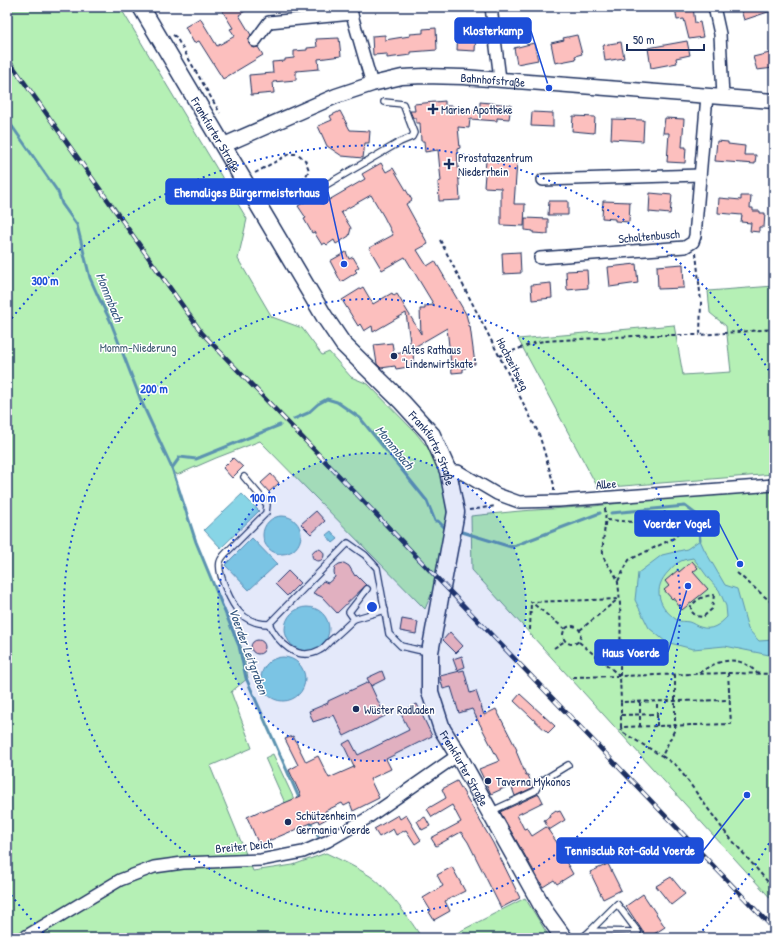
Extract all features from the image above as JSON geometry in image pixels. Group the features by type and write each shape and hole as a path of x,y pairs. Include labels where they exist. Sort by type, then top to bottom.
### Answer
{"main road":[{"name":"Frankfurter Straße","path":"141,7 324,316 343,344 402,402 432,435 448,471 456,512 430,652 430,692 442,729 546,913 564,938"}],"street":[{"path":"491,7 500,79"},
{"path":"714,7 720,34 723,97"},
{"path":"254,41 270,22 351,11 372,84"},
{"name":"Bahnhofstraße","path":"224,145 336,96 372,84 402,77 424,76 500,79 774,101"},
{"name":"Scholtenbusch","path":"540,258 686,247 693,242 695,236 707,96"},
{"path":"543,180 700,175"},
{"name":"Allee","path":"448,471 458,471 497,494 519,502 555,501 774,485"},
{"name":"Breiter Deich","path":"24,938 120,880 154,867 183,863 261,860 303,852 328,841 366,819 458,756"}],"lane":[{"path":"320,189 400,142 412,137 414,132 403,104 384,102"},
{"path":"244,477 267,505 266,513 222,557 220,562 220,575 227,592 240,613 261,624 269,624 348,543 365,555 377,568 389,634 400,646 430,652"},
{"path":"354,619 349,612 367,589"},
{"path":"269,624 274,634 285,647 293,652 308,654 320,650 354,619 385,610"},
{"path":"490,813 495,809 536,792 540,782 568,765"},
{"path":"582,938 617,904 638,932 590,931"}],"path":[{"path":"169,32 176,37 220,113"},
{"path":"255,173 289,154 298,154 305,160 309,170 306,176 271,200 274,206"},
{"name":"Hochzeitsweg","path":"440,240 539,434 554,485 555,501"},
{"path":"693,242 696,247 702,302 700,335"},
{"path":"499,356 534,343 544,341 653,335 700,335 774,329"},
{"path":"469,510 498,505"},
{"path":"712,524 684,528 639,522 607,520 603,540 603,556 618,581 621,727 622,732 677,766 725,832 774,889"},
{"path":"618,581 629,560 674,538 684,528"},
{"path":"737,573 774,604"},
{"path":"714,595 712,609 703,617 696,616 691,611 691,606 695,600 702,596 714,595"},
{"path":"531,602 619,598"},
{"path":"580,630 619,598"},
{"path":"531,602 565,629"},
{"path":"530,630 531,602"},
{"path":"572,626 580,630 582,636 579,642 570,645 564,641 562,635 565,629 572,626"},
{"path":"554,648 564,641"},
{"path":"579,642 620,676"},
{"path":"698,674 711,665 726,661 741,661 758,673"},
{"path":"573,677 728,673 774,674"},
{"path":"621,727 731,724 728,673"},
{"path":"662,756 676,726 675,675"},
{"path":"621,702 730,700"},
{"path":"640,701 640,727"},
{"path":"657,701 657,726"},
{"path":"621,715 657,714"}],"green space":[{"name":"Momm-Niederung","path":"7,7 120,7 247,219 238,259 272,317 302,328 322,355 329,352 351,377 368,384 416,433 432,453 439,467 446,492 447,515 444,552 440,574 425,609 260,441 177,475 176,473 173,474 198,548 243,651 248,678 231,692 252,748 210,766 253,871 293,865 326,853 377,881 398,905 422,938 7,938"},
{"path":"774,286 774,474 598,488 518,339 674,325 683,375 731,372 726,326 710,313 708,291"},
{"path":"774,490 774,902 472,570 471,516 594,506 704,494"},
{"path":"273,754 294,799 285,803 265,758"},
{"path":"525,898 550,938 447,938"}],"water":[{"path":"242,494 259,511 221,548 204,530"},
{"path":"282,516 295,522 301,535 295,548 282,554 269,548 263,535 269,522"},
{"path":"331,531 338,539 333,543 326,535"},
{"path":"252,538 277,564 249,590 225,565"},
{"path":"700,540 725,585 737,589 748,629 759,641 774,640 774,656 725,646 693,649 666,642 649,628 635,600 638,573 662,555 687,549","holes":["693,558 719,590 726,606 727,617 712,628 699,627 689,622 677,620 665,609 660,597 660,584 664,577 678,563"]},
{"path":"303,607 311,607 316,608 323,613 328,620 328,638 323,645 316,650 303,651 295,648 288,641 285,633 285,625 288,617 295,610"},
{"path":"279,657 287,657 292,658 299,663 304,670 304,688 299,695 292,700 279,701 271,698 264,691 261,683 261,675 264,667 271,660"}],"building":[{"path":"220,7 251,7 239,15 251,35 248,40 249,44 254,48 258,47 263,55 223,79 199,41 194,43 185,27 200,18 217,46 235,36 230,29 233,28"},
{"path":"675,7 693,7 695,23 700,22 703,37 689,39 684,19 677,20"},
{"path":"740,7 774,7 774,10 744,20"},
{"path":"436,28 437,50 411,52 411,55 387,58 387,54 373,55 372,36 385,35 385,40 410,36 410,34 423,33 423,29"},
{"path":"458,33 476,34 475,51 457,50"},
{"path":"577,35 582,54 575,56 576,59 555,63 551,43 564,40 563,38"},
{"path":"339,38 341,56 318,59 319,69 296,71 296,80 273,82 274,93 251,95 249,75 273,73 272,62 285,61 285,59 294,58 294,51 307,50 307,48 317,47 316,39"},
{"path":"687,41 690,55 676,58 677,63 651,68 648,48"},
{"path":"621,42 624,58 605,61 603,45"},
{"path":"534,43 538,60 517,64 514,48"},
{"path":"774,52 774,68 757,70 753,57"},
{"path":"445,101 445,106 480,111 480,102 511,105 509,119 497,118 497,121 470,119 469,128 458,127 460,148 457,149 460,200 439,201 438,182 441,181 438,150 425,152 424,141 421,141 420,123 416,123 416,118 413,118 410,111 415,111 414,104"},
{"path":"340,111 350,130 370,131 369,143 365,143 363,158 342,156 327,146 318,126 332,120 330,116"},
{"path":"532,112 553,113 553,127 531,126"},
{"path":"573,116 595,117 594,133 572,131"},
{"path":"665,118 684,119 682,147 686,147 685,163 667,162 669,133 663,133"},
{"path":"612,119 644,120 643,141 611,139"},
{"path":"717,141 745,146 744,155 756,155 755,164 715,161"},
{"path":"486,160 517,162 514,204 525,204 524,226 501,225 501,188 484,187"},
{"path":"381,163 386,172 393,168 412,200 406,204 428,244 417,250 427,266 435,261 466,314 470,326 475,364 465,365 466,368 463,369 463,372 452,373 447,328 411,349 406,313 373,332 372,326 364,331 360,324 358,326 342,300 363,287 373,304 392,293 394,296 397,294 421,334 420,309 425,309 425,306 434,305 405,257 382,270 369,248 393,235 371,195 341,212 351,228 349,236 336,244 334,240 327,245 325,243 322,245 314,232 312,233 304,219 306,218 298,206 316,195 322,204 365,179 362,174"},
{"path":"650,193 672,195 670,214 649,212"},
{"path":"741,196 751,196 750,208 753,208 753,211 765,213 764,227 759,227 759,232 750,231 751,223 741,222 742,215 718,213 719,198 741,200"},
{"path":"549,201 568,201 568,215 548,215"},
{"path":"603,201 630,202 629,222 602,218"},
{"path":"525,218 548,219 548,234 533,233 533,231 525,230"},
{"path":"346,252 349,259 353,257 359,267 355,270 357,272 341,282 330,261"},
{"path":"520,252 521,273 503,274 502,253"},
{"path":"636,264 638,283 610,287 608,267"},
{"path":"683,264 684,288 658,289 657,266"},
{"path":"587,270 588,288 567,290 566,271"},
{"path":"551,283 552,298 532,300 531,285"},
{"name":"Altes Rathaus \"Lindenwirtskate\"","path":"392,343 394,354 413,351 414,366 396,369 395,366 381,368 377,364 374,345"},
{"path":"233,458 243,467 232,478 223,468"},
{"path":"271,474 279,483 269,492 261,483"},
{"path":"316,511 325,521 311,534 301,524"},
{"path":"316,549 320,549 324,555 320,561 316,561 312,557 312,553"},
{"path":"692,561 698,568 693,572 708,589 682,610 673,598 672,599 664,590 669,586 665,581"},
{"path":"344,563 349,566 355,576 356,575 366,585 337,613 322,597 313,593 323,581 328,583 335,577 335,567"},
{"path":"288,571 300,583 287,596 275,584"},
{"path":"402,619 418,622 416,634 400,631"},
{"path":"450,632 463,646 456,653 443,640"},
{"path":"258,640 263,642 265,647 263,652 258,654 253,652 251,647 253,642"},
{"path":"462,656 465,667 457,670 453,659"},
{"path":"464,670 470,693 476,691 484,715 496,709 517,750 516,751 526,775 528,775 533,787 532,788 515,796 511,785 491,794 479,769 499,761 472,709 459,713 451,687 443,689 440,676"},
{"path":"382,671 385,679 371,686 367,678"},
{"name":"Wüster Radladen","path":"369,682 385,716 344,736 334,715 313,722 309,711"},
{"path":"520,694 555,726 548,733 514,701"},
{"path":"417,704 432,736 386,759 391,769 370,779 379,798 353,811 350,803 344,806 342,803 325,811 328,818 319,823 318,820 259,845 247,817 301,796 289,770 298,765 285,739 293,736 306,762 318,756 329,778 354,767 343,744 350,740 358,755 409,730 400,712"},
{"path":"457,781 493,843 520,898 501,908 468,842 461,832 436,846 431,838 461,822 452,805 432,817 427,809 446,798 442,789"},
{"path":"539,794 543,802 517,815 524,829 527,828 532,836 546,827 558,844 561,843 567,853 562,855 573,874 557,884 554,880 543,887 500,812"},
{"path":"556,810 557,812 560,811 565,820 549,830 544,820 550,817 549,815"},
{"path":"398,815 400,819 406,815 421,840 415,844 406,830 396,835 393,829 379,837 374,829"},
{"path":"425,817 430,826 422,830 417,821"},
{"path":"608,864 621,890 603,899 590,872"},
{"path":"452,867 465,891 445,901 450,911 434,920 429,912 431,911 423,898 443,886 437,875"},
{"path":"671,877 685,894 671,905 656,886"},
{"path":"643,894 665,927 648,938 626,906"}],"waterway":[{"name":"Mommbach","path":"7,119 58,192 62,204 77,225 90,278 110,320 142,403 172,468 196,542 239,646 246,678 300,800"},
{"name":"Mommbach","path":"294,419 308,413 318,404 327,399 337,402 360,418 427,501 435,521 438,521 446,529"},
{"name":"Mommbach","path":"172,468 180,457 196,459 280,425"},
{"name":"Mommbach","path":"611,513 685,506 697,515 700,540"},
{"name":"Mommbach","path":"462,532 511,547 600,513"},
{"name":"Voerder Leitgraben","path":"309,820 318,836"}],"railway":[{"path":"7,58 202,333 774,929"}],"place":[{"name":"Klosterkamp","path":"549,88"},
{"name":"Marien Apotheke","path":"433,109"},
{"name":"Prostatazentrum Niederrhein","path":"449,164"},
{"name":"Ehemaliges Bürgermeisterhaus","path":"344,264"},
{"name":"Altes Rathaus \"Lindenwirtskate\"","path":"394,356"},
{"name":"Voerder Vogel","path":"740,564"},
{"name":"Haus Voerde","path":"688,586"},
{"name":"Wüster Radladen","path":"356,709"},
{"name":"Taverna Mykonos","path":"488,781"},
{"name":"Tennisclub Rot-Gold Voerde","path":"747,795"},
{"name":"Schützenheim Germania Voerde","path":"288,822"}]}
